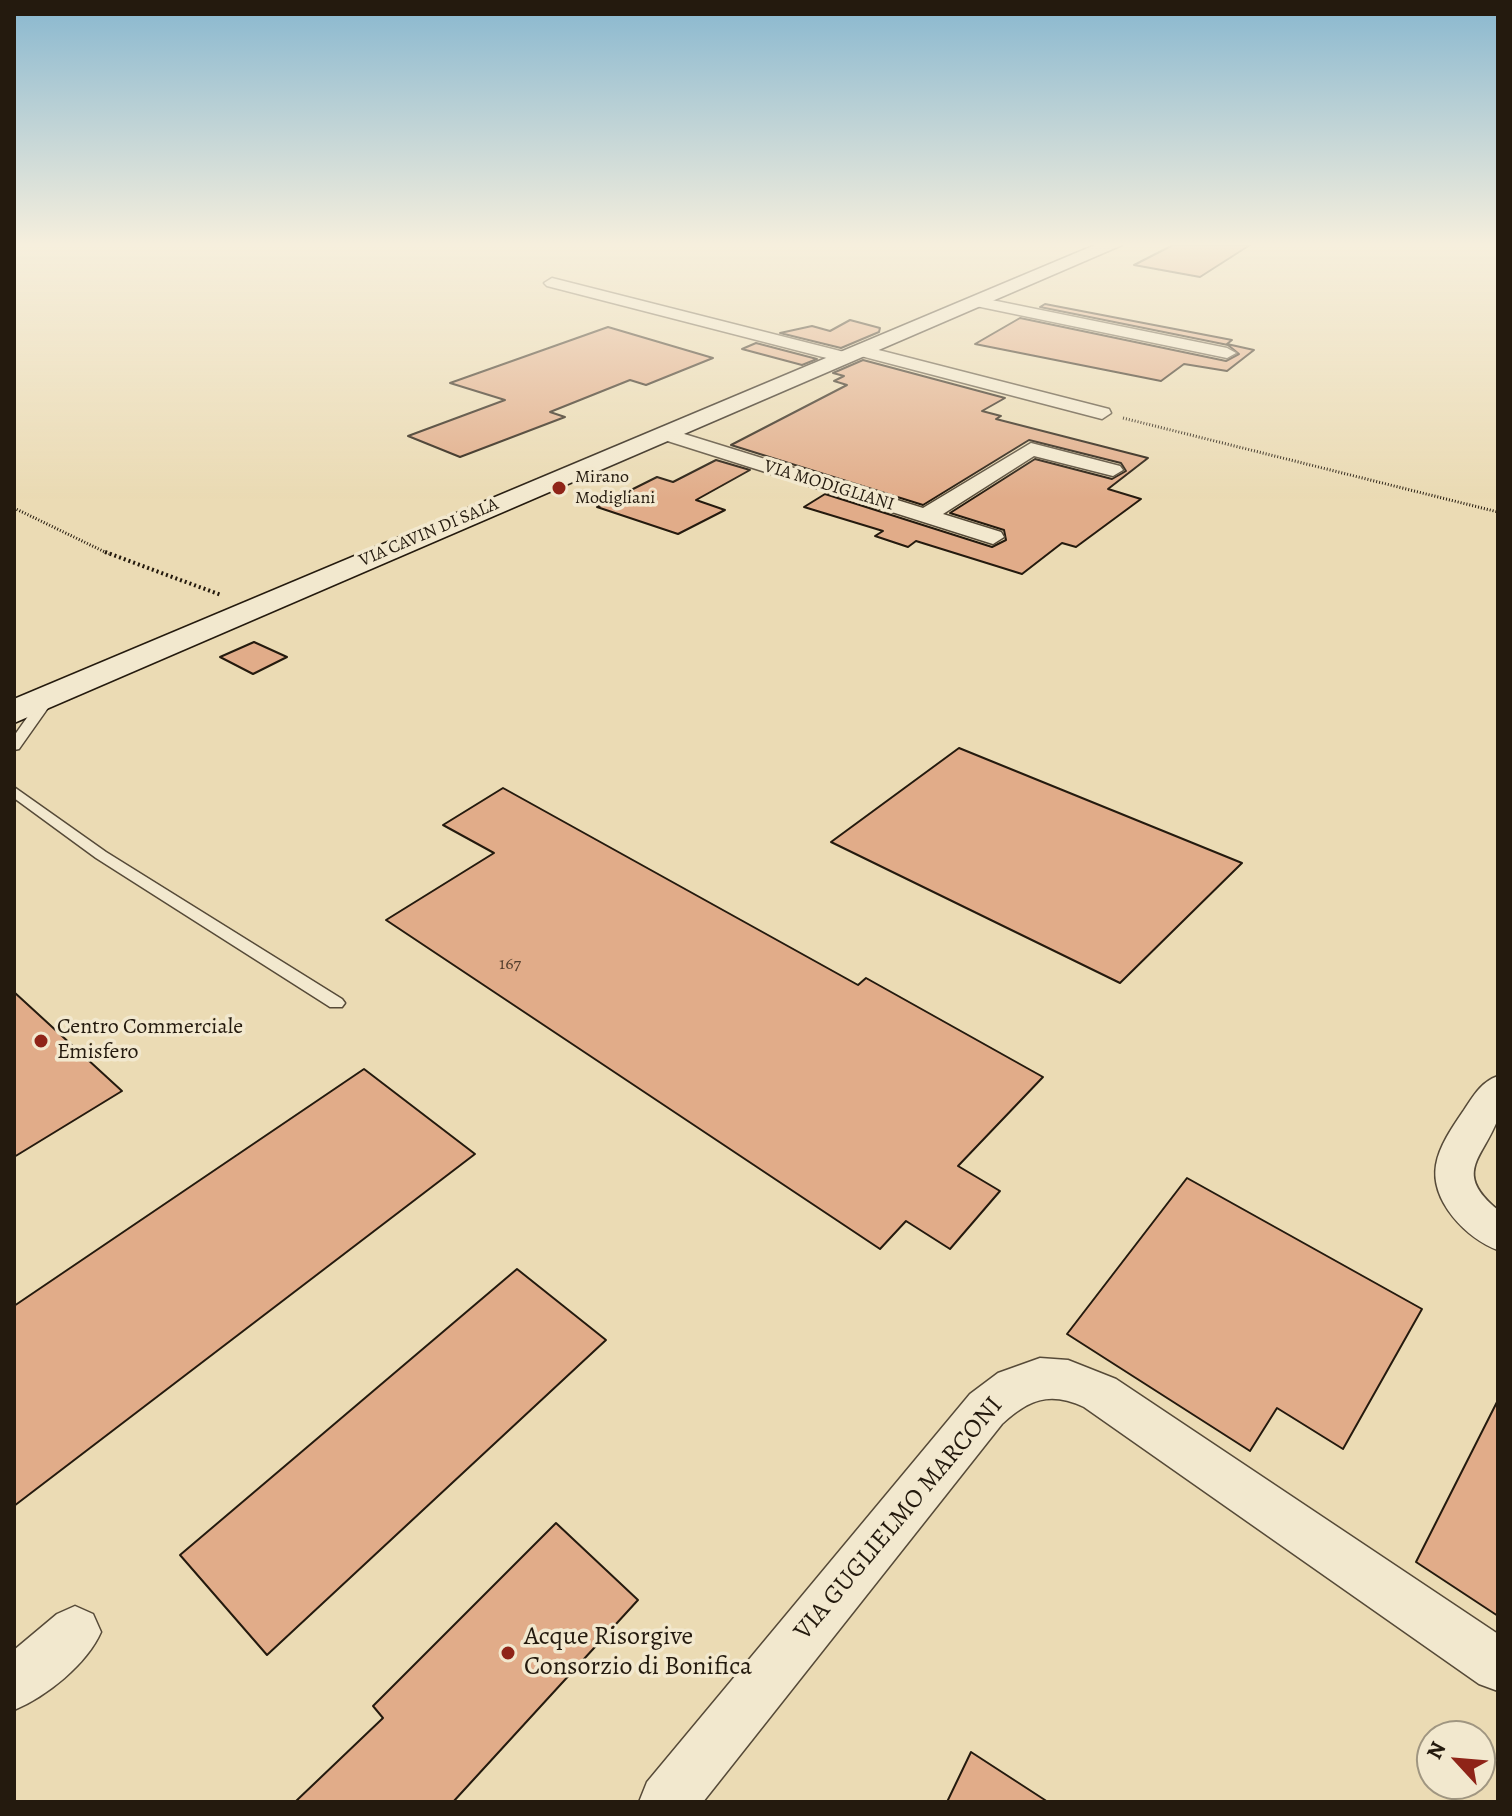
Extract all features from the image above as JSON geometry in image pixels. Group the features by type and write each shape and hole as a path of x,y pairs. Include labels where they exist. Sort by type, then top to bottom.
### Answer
{"main road":[{"name":"VIA CAVIN DI SALA","path":"14,712 911,330"}],"street":[{"path":"751,330 1102,413"},
{"path":"1113,330 1227,353"},
{"name":"VIA MODIGLIANI","path":"665,434 993,537"},
{"path":"926,516 1031,449 1113,470"},
{"path":"1498,1090 1459,1148 1453,1174 1457,1194 1472,1214 1498,1233"},
{"name":"VIA GUGLIELMO MARCONI","path":"667,1802 986,1409 1005,1391 1030,1379 1051,1376 1078,1381 1100,1393 1498,1665"},
{"path":"14,1684 75,1632"}],"lane":[{"path":"14,746 48,698"},
{"path":"14,791 101,855 336,1003"}],"path":[{"path":"1102,413 1498,512"},
{"path":"14,508 106,554 226,596 250,611"}],"building":[{"path":"600,330 617,330 713,358 646,385 630,380 550,412 565,417 460,457 408,436 505,400 450,383"},
{"path":"795,330 880,330 841,348 780,333"},
{"path":"1000,330 1076,330 1226,361 1239,354 1228,345 1153,330 1179,330 1232,340 1227,344 1254,350 1227,371 1184,364 1161,381 975,344"},
{"path":"756,343 817,359 802,365 742,349"},
{"path":"863,360 1005,398 982,411 1001,416 996,419 1148,458 1108,489 1141,499 1076,547 1062,543 1022,574 916,541 908,547 875,536 883,531 804,507 825,494 992,547 1006,540 1004,530 950,513 1035,459 1112,479 1126,471 1121,463 1029,440 923,505 731,445 847,385 834,381 844,376 833,373"},
{"path":"716,460 750,470 696,500 725,510 678,534 597,507 657,477 673,482"},
{"path":"254,642 287,657 253,674 220,657"},
{"path":"959,748 1242,863 1120,983 831,842"},
{"path":"503,788 858,985 866,978 1043,1077 958,1166 1000,1191 950,1249 906,1221 880,1249 386,920 494,853 443,825"},
{"name":"Centro Commerciale Emisfero","path":"14,992 122,1091 14,1157"},
{"path":"364,1069 475,1154 14,1506 14,1306"},
{"path":"1187,1178 1422,1309 1343,1449 1277,1408 1250,1451 1067,1334"},
{"path":"517,1269 606,1340 267,1655 180,1555"},
{"path":"1498,1400 1498,1616 1416,1562"},
{"name":"Acque Risorgive Consorzio di Bonifica","path":"556,1523 638,1600 453,1802 295,1802 383,1718 373,1706"},
{"path":"971,1752 1048,1802 947,1802"}],"place":[{"name":"Mirano Modigliani","path":"559,488"},
{"name":"Centro Commerciale Emisfero","path":"41,1041"},
{"name":"Acque Risorgive Consorzio di Bonifica","path":"508,1653"}]}
